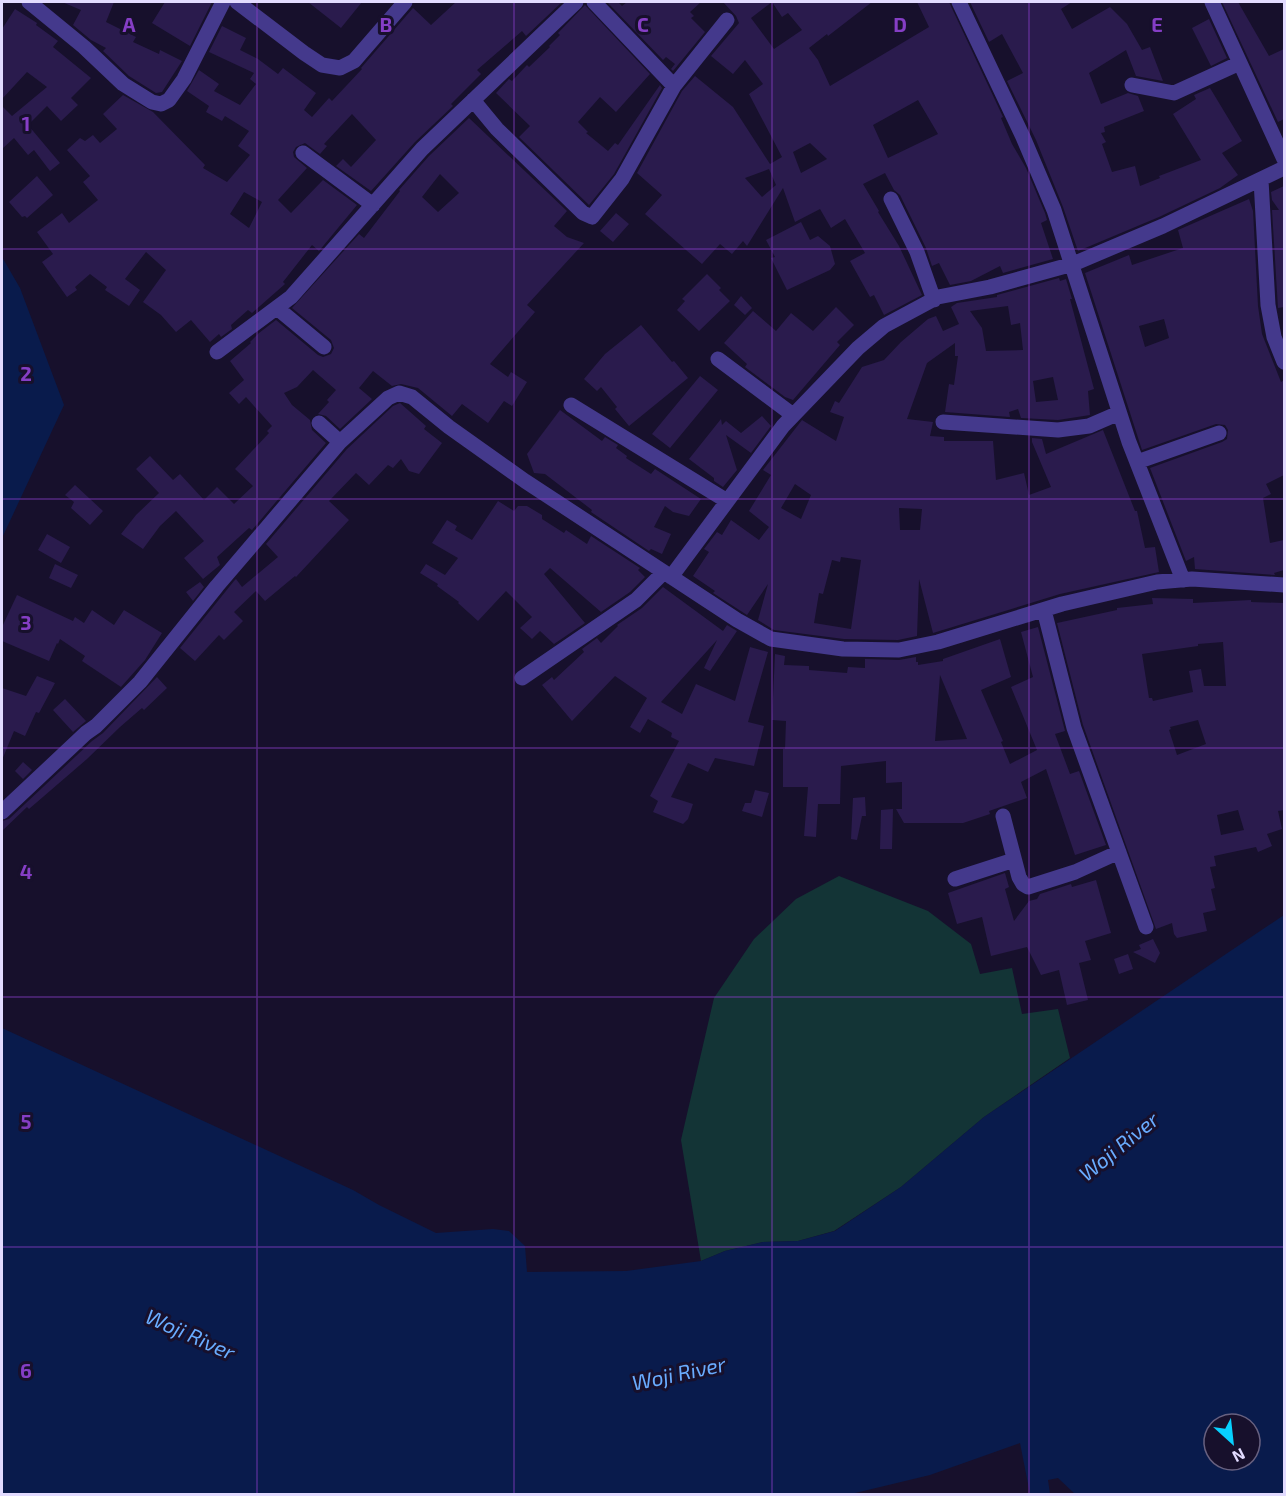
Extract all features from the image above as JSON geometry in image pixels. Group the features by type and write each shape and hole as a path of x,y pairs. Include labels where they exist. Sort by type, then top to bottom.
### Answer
{"street":[{"path":"29,2 84,47 123,84 152,102 161,104 168,100 184,79 223,2"},
{"path":"237,2 304,54 322,65 340,68 354,61 405,2"},
{"path":"217,352 291,297 422,149 576,2"},
{"path":"594,2 674,86"},
{"path":"958,2 1023,137 1054,210 1119,413 1183,580"},
{"path":"1212,2 1284,159"},
{"path":"473,100 506,138 583,213 592,217 622,179 674,86 728,20"},
{"path":"1132,85 1173,93 1240,63"},
{"path":"303,153 374,205"},
{"path":"522,678 636,600 667,574 727,501 783,426 858,348 885,326 934,300 1073,264 1284,168"},
{"path":"1261,180 1268,305 1274,337 1284,362"},
{"path":"891,199 917,252 934,300"},
{"path":"277,308 324,347"},
{"path":"718,359 793,416"},
{"path":"2,812 61,755 96,726 140,682 217,586 340,442 388,398 399,393 412,397 449,427 525,481 771,639 843,648 899,650 938,642 1044,610 1157,582 1183,580 1284,585"},
{"path":"571,405 727,501"},
{"path":"943,422 1058,430 1089,426 1119,413"},
{"path":"318,423 340,442"},
{"path":"1137,462 1218,433"},
{"path":"1044,610 1074,728 1146,927"},
{"path":"1003,816 1019,877 1028,887 1075,872 1119,852"},
{"path":"955,879 1014,860"}],"green space":[{"path":"839,876 928,911 971,944 980,974 1012,968 1022,1014 1058,1009 1070,1058 984,1117 901,1187 834,1231 798,1241 763,1242 725,1251 701,1261 681,1140 714,998 754,939 796,899"}],"water":[{"path":"2,257 20,288 64,405 2,538"},
{"name":"Woji River","path":"1284,915 1284,1494 1075,1494 1058,1478 1048,1480 1050,1494 1030,1494 1020,1443 930,1475 851,1494 2,1494 2,1028 353,1190 436,1233 493,1229 509,1231 525,1246 527,1272 626,1271 701,1261 725,1251 763,1242 798,1241 835,1231 901,1187 984,1117"}],"building":[{"path":"62,2 114,2 106,22 136,37 133,42 159,54 160,50 182,61 162,92 156,93 129,76 103,51 106,48 91,40 73,25 81,10"},
{"path":"165,2 212,2 190,46 152,23"},
{"path":"308,2 362,2 341,28"},
{"path":"456,2 562,2 526,36 522,31 477,70 481,74 451,104 453,106 415,142 371,191 336,166 343,159 351,167 376,140 352,114 324,144 327,146 320,154 305,143 296,147 293,152 294,157 307,168 278,200 291,213 323,180 357,205 319,251 312,245 283,282 285,284 252,313 248,310 231,325 232,329 221,337 219,334 210,342 191,320 176,332 161,315 143,302 166,270 146,252 125,279 140,290 129,306 105,290 107,287 90,274 75,287 77,290 67,297 42,262 53,254 37,232 62,213 69,223 98,200 83,182 90,176 67,150 80,138 85,141 93,135 100,143 117,129 103,114 123,95 153,112 205,165 203,168 227,182 250,155 238,146 249,131 225,116 222,121 206,112 209,106 187,91 199,70 219,84 214,91 240,105 256,84 250,79 254,73 209,52 222,26 246,38 240,50 258,59 278,74 283,68 316,93 304,110 312,117 329,98 332,101 362,69 413,8 431,25","holes":["244,192 262,202 249,228 230,214"]},
{"path":"607,2 618,2 622,6 627,2 701,2 690,12 694,16 691,18 705,32 673,71 671,69 675,64 666,57 663,60"},
{"path":"723,2 772,2 872,2 809,48 818,60 830,86 929,27 917,2 949,2 1045,213 1047,220 1041,223 1053,259 1003,273 1000,266 971,281 950,285 939,263 932,266 926,248 900,195 894,190 885,173 863,184 899,246 922,295 884,315 874,295 870,297 850,261 865,253 845,219 831,228 820,209 795,222 783,188 747,246 743,241 732,254 720,244 702,264 645,214 662,195 637,173 682,91 695,76 733,107 770,164 782,157 749,94 763,84 745,60 733,74 711,56 739,23 736,16","holes":["772,2 782,17 788,13 802,30 774,49 751,18","918,100 938,134 888,158 873,125","810,143 827,159 801,173 793,152","769,169 776,185 762,197 745,178"]},
{"path":"970,2 1072,2 1061,9 1072,29 1110,7 1127,24 1142,50 1150,47 1163,81 1136,76 1126,50 1089,73 1101,104 1128,93 1138,96 1144,111 1104,127 1105,132 1101,133 1106,142 1102,144 1112,172 1135,166 1140,186 1201,160 1173,114 1196,99 1194,95 1210,88 1242,141 1222,153 1238,175 1220,188 1159,217 1078,251 1036,140 1007,81 1023,73 1002,34 989,42"},
{"path":"1222,2 1238,2 1269,56 1284,49 1284,119 1278,122"},
{"path":"585,5 650,74 616,112 600,97 578,122 588,132 586,133 608,151 615,143 618,145 660,85 662,88 614,174 589,205 519,137 530,126 496,93 509,79 512,81 527,65 529,67 550,47 560,35 558,33"},
{"path":"15,9 37,23 36,25 58,41 53,47 91,78 71,98 78,105 61,121 47,106 28,125 60,163 50,171 34,150 28,155 14,138 2,149 2,106 12,116 47,87 27,72 2,99 2,29"},
{"path":"1209,19 1227,58 1211,66 1192,28"},
{"path":"469,118 567,211 554,226 567,237 584,243 527,305 535,312 490,364 508,377 511,372 527,382 512,406 504,401 488,423 462,404 452,416 418,388 401,384 392,386 373,371 359,388 372,399 340,429 326,416 318,414 336,390 313,370 297,387 284,393 292,405 310,420 312,430 326,443 252,530 249,528 217,557 220,565 203,579 184,558 204,541 176,511 160,526 143,549 121,534 136,515 159,493 136,469 150,456 173,480 180,474 204,500 217,487 234,504 253,486 235,469 269,433 267,431 272,426 246,397 239,404 229,393 244,380 230,361 276,320 318,355 323,357 331,354 334,348 331,340 292,308 359,234 364,238 399,190 429,156","holes":["440,174 459,193 438,212 422,197"]},
{"path":"37,176 53,195 27,218 22,217 9,202"},
{"path":"1284,186 1284,307 1278,308 1272,210 1279,210 1272,200 1271,192"},
{"path":"1249,199 1253,211 1258,306 1262,334 1281,382 1284,380 1284,475 1266,484 1271,494 1263,498 1270,543 1284,540 1284,570 1274,573 1275,575 1195,569 1194,557 1186,561 1150,468 1222,442 1227,439 1228,430 1225,425 1216,424 1142,450 1085,273 1129,255 1132,265 1183,248 1178,230","holes":["1164,319 1169,338 1145,347 1139,326"]},
{"path":"616,213 629,224 613,242 600,231"},
{"path":"801,222 810,240 818,236 830,246 835,264 830,270 787,290 771,258 775,257 766,240"},
{"path":"707,274 730,301 699,331 677,310 685,301 682,299"},
{"path":"1059,278 1060,281 1066,279 1094,389 1088,391 1090,415 1058,420 1021,418 1018,409 1009,412 1010,417 945,412 949,384 954,385 958,356 955,356 955,343 927,363 907,419 933,422 930,436 944,437 944,441 993,441 996,480 1024,473 1029,495 1051,487 1032,438 1042,439 1046,454 1103,430 1135,511 1137,511 1145,548 1155,547 1159,572 1060,594 933,633 919,579 917,636 898,640 844,639 774,630 758,620 768,584 747,615 713,593 715,591 693,576 709,552 704,549 717,532 722,535 731,520 759,540 769,527 749,511 771,475 763,470 802,420 836,441 844,417 830,412 835,401 839,403 862,367 884,360 928,319 936,316 943,331 959,324 951,307 957,303 997,297 997,295","holes":["1008,306 1011,325 1020,323 1023,350 986,351 982,328 970,311","1053,377 1058,400 1036,402 1033,381","795,484 811,495 801,519 781,508","899,508 922,509 920,530 900,530","841,557 861,560 851,629 814,623 819,593 823,594 832,560 840,562"]},
{"path":"741,296 752,308 745,315 734,305"},
{"path":"836,307 854,325 837,342 840,345 793,400 785,397 745,367 747,364 724,343 753,311 776,331 791,313 813,331"},
{"path":"641,325 688,378 629,426 601,387 597,391 584,379 605,354"},
{"path":"700,376 718,390 670,448 652,434"},
{"path":"400,403 426,426 424,429 442,443 419,474 409,471 401,459 393,468 388,465 369,485 356,473 329,501 349,520 296,577 265,601 256,591 234,612 243,621 224,640 219,635 195,661 180,648 236,579 242,587 278,557 266,544 347,449 393,406"},
{"path":"560,410 602,441 605,437 618,445 616,448 627,456 626,458 651,474 655,469 701,499 689,516 673,512 665,506 654,527 671,534 662,554 651,549 649,551 591,512 592,510 545,474 534,473 527,454"},
{"path":"762,416 771,426 751,453 726,435 737,470 723,487 689,459 721,419 722,425 726,421 741,433"},
{"path":"75,485 103,511 90,525 71,508 74,502 65,495"},
{"path":"498,501 514,511 518,506 527,506 564,533 566,530 587,544 591,536 640,568 638,570 645,577 630,592 601,612 550,568 544,574 585,623 554,644 540,631 532,639 520,628 532,617 506,591 478,621 459,602 437,586 438,584 420,573 426,564 445,575 458,558 432,543 447,520 457,526 455,530 472,540"},
{"path":"47,534 70,547 61,563 38,550"},
{"path":"55,564 78,575 71,588 49,578"},
{"path":"200,582 204,587 193,601 186,592"},
{"path":"663,587 723,631 727,625 737,631 710,671 704,668 717,640 661,702 682,714 696,684 735,701 750,647 768,652 748,722 764,726 754,766 715,758 708,772 688,763 671,797 693,804 688,819 683,824 653,812 658,801 650,796 679,741 671,737 672,733 648,719 640,733 630,727 647,698 615,676 572,721 542,685 552,677 554,680 584,652 582,649 597,638 601,643 617,625 642,608"},
{"path":"17,595 73,621 75,617 84,623 92,610 114,625 124,610 162,633 145,660 121,687 82,661 85,656 60,639 49,661 2,641 2,627"},
{"path":"1152,598 1193,599 1193,603 1251,600 1251,602 1284,603 1284,810 1278,811 1282,829 1267,834 1272,846 1258,852 1256,847 1214,856 1216,866 1210,867 1215,888 1211,889 1216,910 1203,913 1207,931 1177,938 1172,923 1156,929 1083,725 1057,623 1117,610 1117,608 1153,604","holes":["1223,642 1226,686 1204,686 1201,669 1189,671 1193,692 1153,701 1149,698 1142,654","1198,720 1206,744 1177,755 1170,727","1238,810 1244,830 1221,835 1217,815"]},
{"path":"1038,627 1065,731 1055,734 1070,774 1079,771 1106,845 1075,855 1046,769 1021,782 1027,798 989,811 990,814 963,823 904,823 896,809 902,809 902,782 886,783 886,761 841,766 840,804 818,804 816,837 804,836 808,787 783,787 786,721 772,720 775,654 785,656 784,665 809,666 809,670 847,673 848,667 865,668 865,659 899,660 916,657 918,665 943,661 943,659 1000,639 1011,677 981,690 1003,741 1001,742 1010,764 1037,750 1011,687 1033,677 1021,632","holes":["940,675 967,739 935,741"]},
{"path":"37,676 55,683 39,713 36,712 25,736 14,731 2,760 2,688 26,696"},
{"path":"157,677 167,688 2,831 2,821 9,819 103,733"},
{"path":"65,699 86,721 73,732 53,710"},
{"path":"23,762 32,770 23,779 15,771"},
{"path":"755,790 769,793 762,817 742,811 745,803 751,803"},
{"path":"865,797 866,816 862,816 857,840 851,839 853,798"},
{"path":"893,809 892,849 880,849 881,810"},
{"path":"1005,873 1009,887 1005,889 1014,921 1029,901 1037,899 1040,894 1071,884 1072,887 1096,880 1111,933 1085,941 1091,960 1079,963 1088,1000 1067,1005 1059,970 1041,975 1027,947 991,956 982,917 957,924 948,893"},
{"path":"1153,939 1160,953 1155,963 1133,952 1141,949 1139,945"},
{"path":"1128,954 1133,969 1119,974 1114,959"}]}
